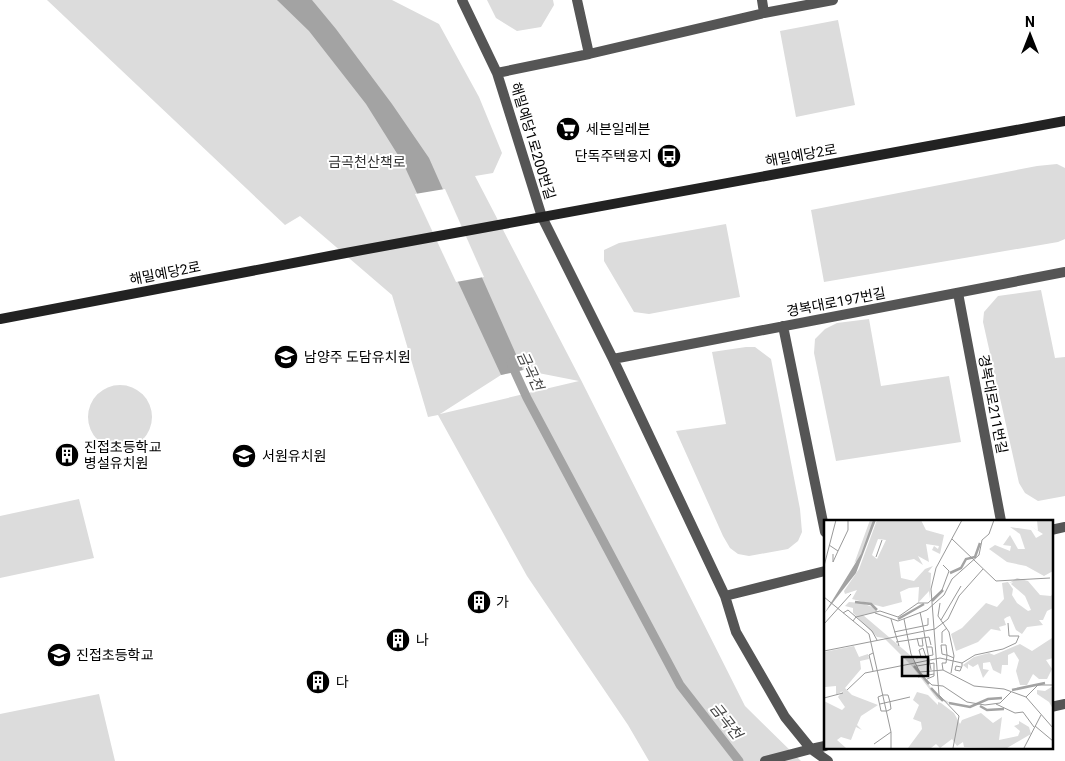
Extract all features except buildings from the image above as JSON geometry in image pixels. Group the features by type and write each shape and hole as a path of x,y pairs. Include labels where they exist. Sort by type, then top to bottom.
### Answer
{"street":[{"name":"해밀예당1로200번길","path":"462,0 497,72 542,217"},
{"path":"577,0 589,54"},
{"path":"762,0 764,13"},
{"name":"해밀예당1로200번길","path":"497,72 589,54 764,13 833,0"},
{"name":"해밀예당2로","path":"0,319 335,255 1065,121"},
{"path":"542,217 613,359 725,596 736,632 785,716 812,749 828,761"},
{"name":"경복대로197번길","path":"613,359 1065,272"},
{"name":"경복대로211번길","path":"958,292 1001,520"},
{"path":"783,326 824,527"},
{"path":"1052,530 1065,527"},
{"path":"725,596 824,571"},
{"path":"1052,707 1065,704"},
{"path":"765,761 824,746"}],"green space":[{"name":"금곡천산책로","path":"47,0 392,0 439,24 479,97 502,153 493,173 475,176 581,380 745,706 801,761 649,761 628,725 527,576 438,415 428,417 392,295 300,216 285,225","holes":["523,370 579,381 440,414 501,375"]},
{"path":"487,0 553,0 554,5 541,27 517,31 496,18"},
{"path":"838,20 855,105 796,117 780,31"},
{"path":"1057,164 1065,168 1065,239 1058,242 824,282 811,210 1037,166"},
{"path":"726,224 740,297 649,314 634,312 604,261 604,250 619,243"},
{"path":"1041,290 1055,358 1065,357 1065,496 1038,501 1025,493 1019,483 983,322 984,312 998,296"},
{"path":"869,319 881,386 949,376 961,442 836,461 814,353 815,339 825,329 837,323"},
{"path":"755,347 771,359 800,509 802,532 798,541 788,549 749,556 738,554 730,548 676,431 726,424 712,352"},
{"path":"120,385 138,391 146,399 152,417 146,435 138,443 120,449 102,443 94,435 88,417 94,399 102,391"},
{"path":"79,499 94,558 0,578 0,516"},
{"path":"99,694 115,761 0,761 0,714"}],"shaded area":[{"name":"금곡천","path":"277,0 312,0 392,104 429,158 523,370 501,375 403,163 366,104 309,31"}],"pier":[{"path":"445,189 484,277 456,282 415,194"}],"waterway":[{"name":"금곡천","path":"511,363 527,398 680,685 739,761"}],"place":[{"name":"세븐일레븐","path":"568,129"},
{"name":"단독주택용지","path":"669,156"},
{"name":"남양주 도담유치원","path":"286,357"},
{"name":"진접초등학교 병설유치원","path":"67,455"},
{"name":"서원유치원","path":"244,456"},
{"name":"가","path":"479,602"},
{"name":"나","path":"398,640"},
{"name":"진접초등학교","path":"59,655"},
{"name":"다","path":"318,682"}]}
